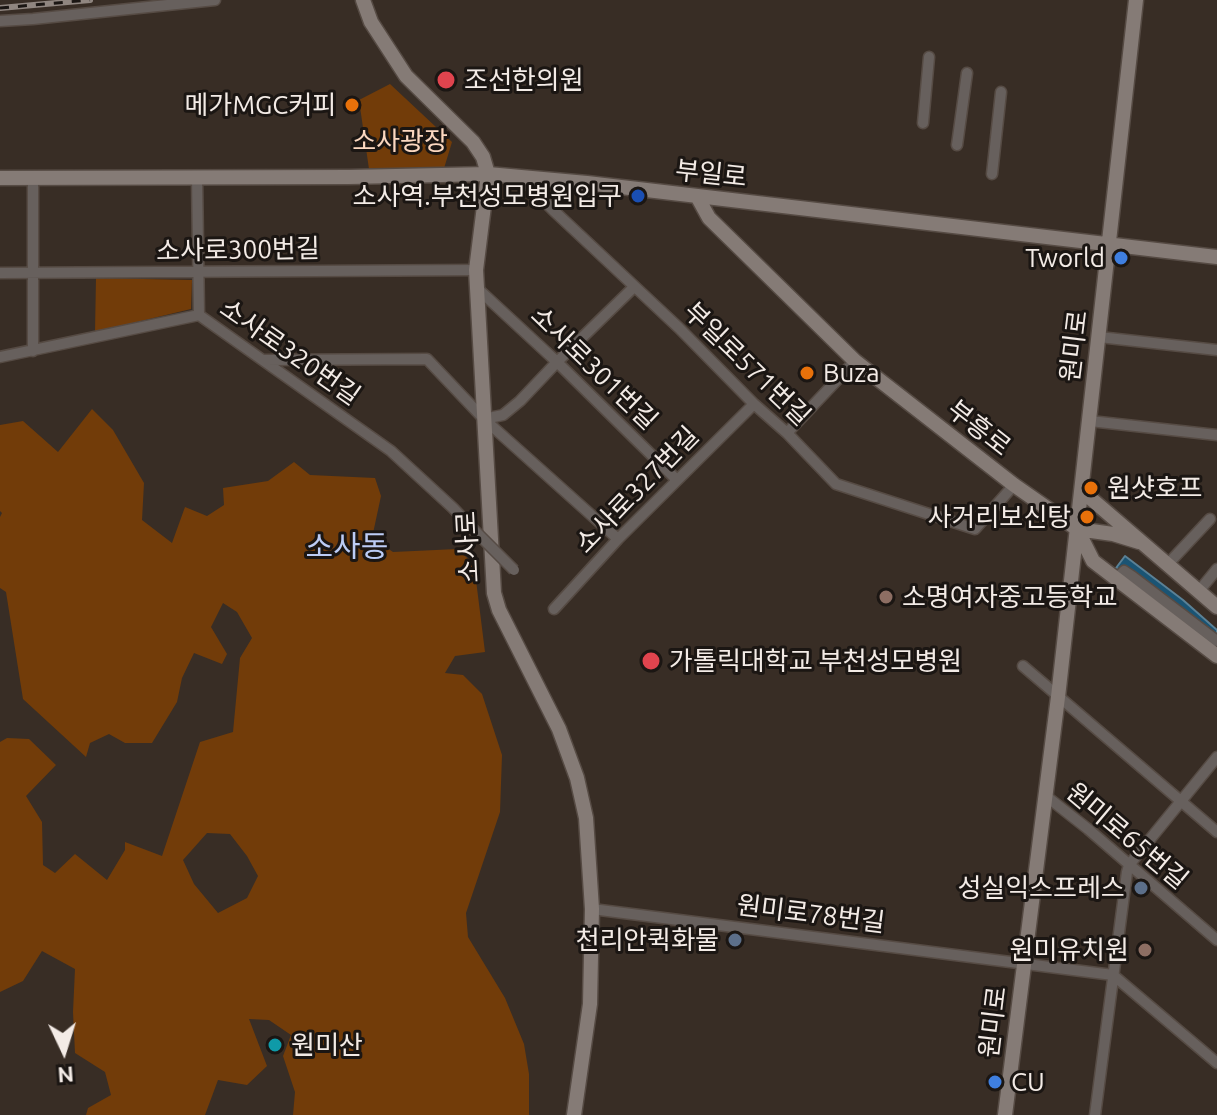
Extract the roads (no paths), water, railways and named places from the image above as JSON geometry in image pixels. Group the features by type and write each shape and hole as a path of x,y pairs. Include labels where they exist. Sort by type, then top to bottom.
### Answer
{"street":[{"path":"0,21 215,0"},
{"path":"363,0 371,22 406,76 473,142 483,157 488,174"},
{"name":"원미로","path":"1005,1115 1058,697 1136,0"},
{"path":"923,123 929,57"},
{"path":"957,145 967,73"},
{"path":"992,174 1001,92"},
{"name":"소사로","path":"488,174 476,270 494,593 499,610 559,729 577,778 586,818 592,909 590,1004 574,1115"},
{"name":"부일로","path":"0,178 520,176 1217,257"},
{"name":"부일로571번길","path":"520,176 836,484 975,529 1014,485"},
{"path":"33,177 33,351"},
{"path":"197,177 199,315"},
{"name":"부흥로","path":"698,198 709,218 855,361 1014,485 1077,529 1113,534 1139,542"},
{"name":"소사로300번길","path":"0,273 476,270"},
{"path":"484,419 503,415 520,401 634,287"},
{"name":"소사로301번길","path":"478,289 677,480"},
{"name":"소사로320번길","path":"0,357 199,315 391,451 514,570"},
{"path":"1099,337 1217,350"},
{"path":"264,360 427,359 484,419 618,539"},
{"path":"787,433 855,361"},
{"name":"소사로327번길","path":"554,609 618,539 754,404"},
{"path":"1090,421 1217,435"},
{"name":"부흥로","path":"1082,491 1217,607"},
{"path":"1167,565 1210,519"},
{"name":"부흥로","path":"1077,529 1093,561 1216,649"},
{"path":"1199,591 1217,569"},
{"path":"1119,576 1124,571 1133,577 1216,649"},
{"path":"1023,666 1217,832"},
{"path":"1095,1115 1129,865 1217,757"},
{"name":"원미로65번길","path":"1046,796 1217,940"},
{"name":"원미로78번길","path":"592,909 1113,975"},
{"path":"1113,975 1217,1063"}],"water":[{"path":"1125,556 1183,600 1217,630 1217,636 1134,574 1116,568"}],"railway":[{"path":"0,8 90,0"}],"place":[{"name":"조선한의원","path":"446,80"},
{"name":"메가MGC커피","path":"352,105"},
{"name":"소사역.부천성모병원입구","path":"638,196"},
{"name":"Tworld","path":"1121,258"},
{"name":"Buza","path":"807,373"},
{"name":"원샷호프","path":"1091,488"},
{"name":"사거리보신탕","path":"1087,517"},
{"name":"소명여자중고등학교","path":"886,597"},
{"name":"가톨릭대학교 부천성모병원","path":"651,661"},
{"name":"성실익스프레스","path":"1141,888"},
{"name":"천리안퀵화물","path":"735,940"},
{"name":"원미유치원","path":"1145,950"},
{"name":"원미산","path":"275,1045"},
{"name":"CU","path":"995,1082"}],"district":[{"name":"소사동","path":"347,547"}],"park label":[{"name":"소사광장","path":"400,141"}]}
